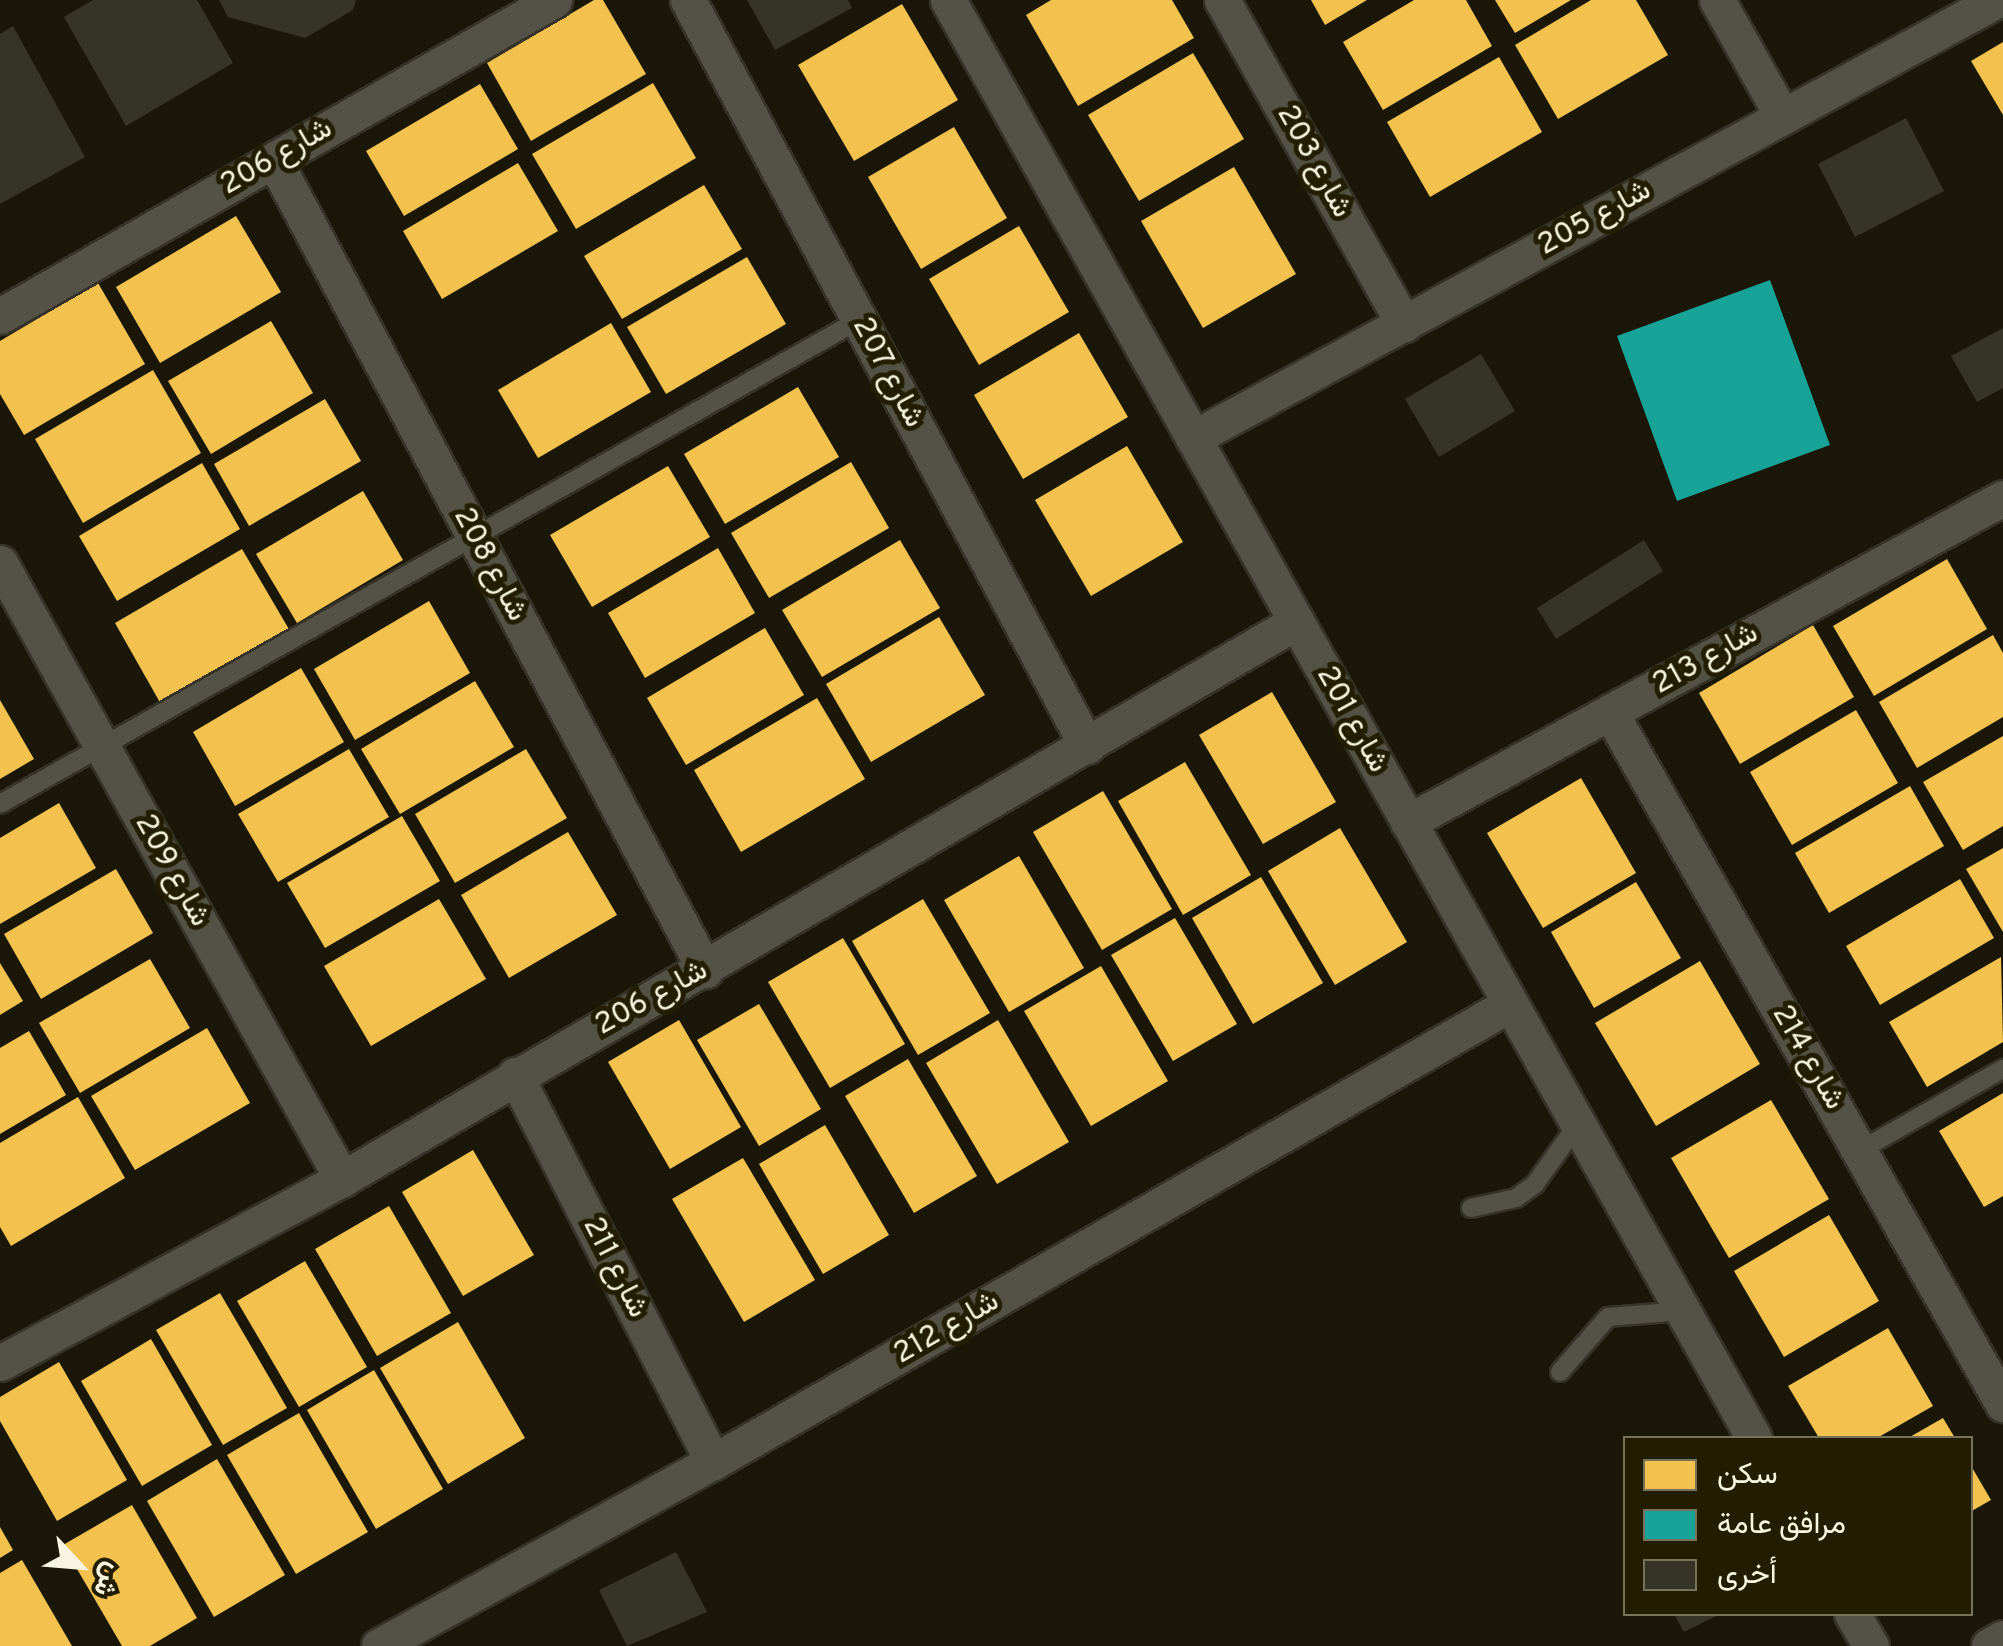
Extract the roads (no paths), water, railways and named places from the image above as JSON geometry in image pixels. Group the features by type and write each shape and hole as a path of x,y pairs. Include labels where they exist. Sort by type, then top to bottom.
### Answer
{"street":[{"name":"شارع 206","path":"0,316 554,0"},
{"name":"شارع 207","path":"688,0 1087,746"},
{"name":"شارع 201","path":"948,0 1753,1436"},
{"name":"شارع 203","path":"1222,0 1404,324"},
{"path":"1717,0 1783,117"},
{"name":"شارع 205","path":"1193,438 1997,0"},
{"name":"شارع 208","path":"274,160 705,970"},
{"name":"شارع 213","path":"1408,822 2001,504"},
{"name":"شارع 209","path":"0,563 342,1179"},
{"name":"شارع 206","path":"0,1364 342,1179 514,1074 705,970 1296,622"},
{"name":"شارع 214","path":"1610,712 2003,1404"},
{"name":"شارع 212","path":"379,1646 713,1462 1510,1004"},
{"name":"شارع 211","path":"514,1074 713,1462"},
{"path":"1853,1616 1871,1646"},
{"path":"1988,1646 2003,1638"}],"lane":[{"path":"0,804 859,320"},
{"path":"1859,1151 2003,1069"},
{"path":"1471,1208 1516,1198 1535,1184 1578,1124"},
{"path":"1560,1372 1608,1317 1683,1311"}]}
